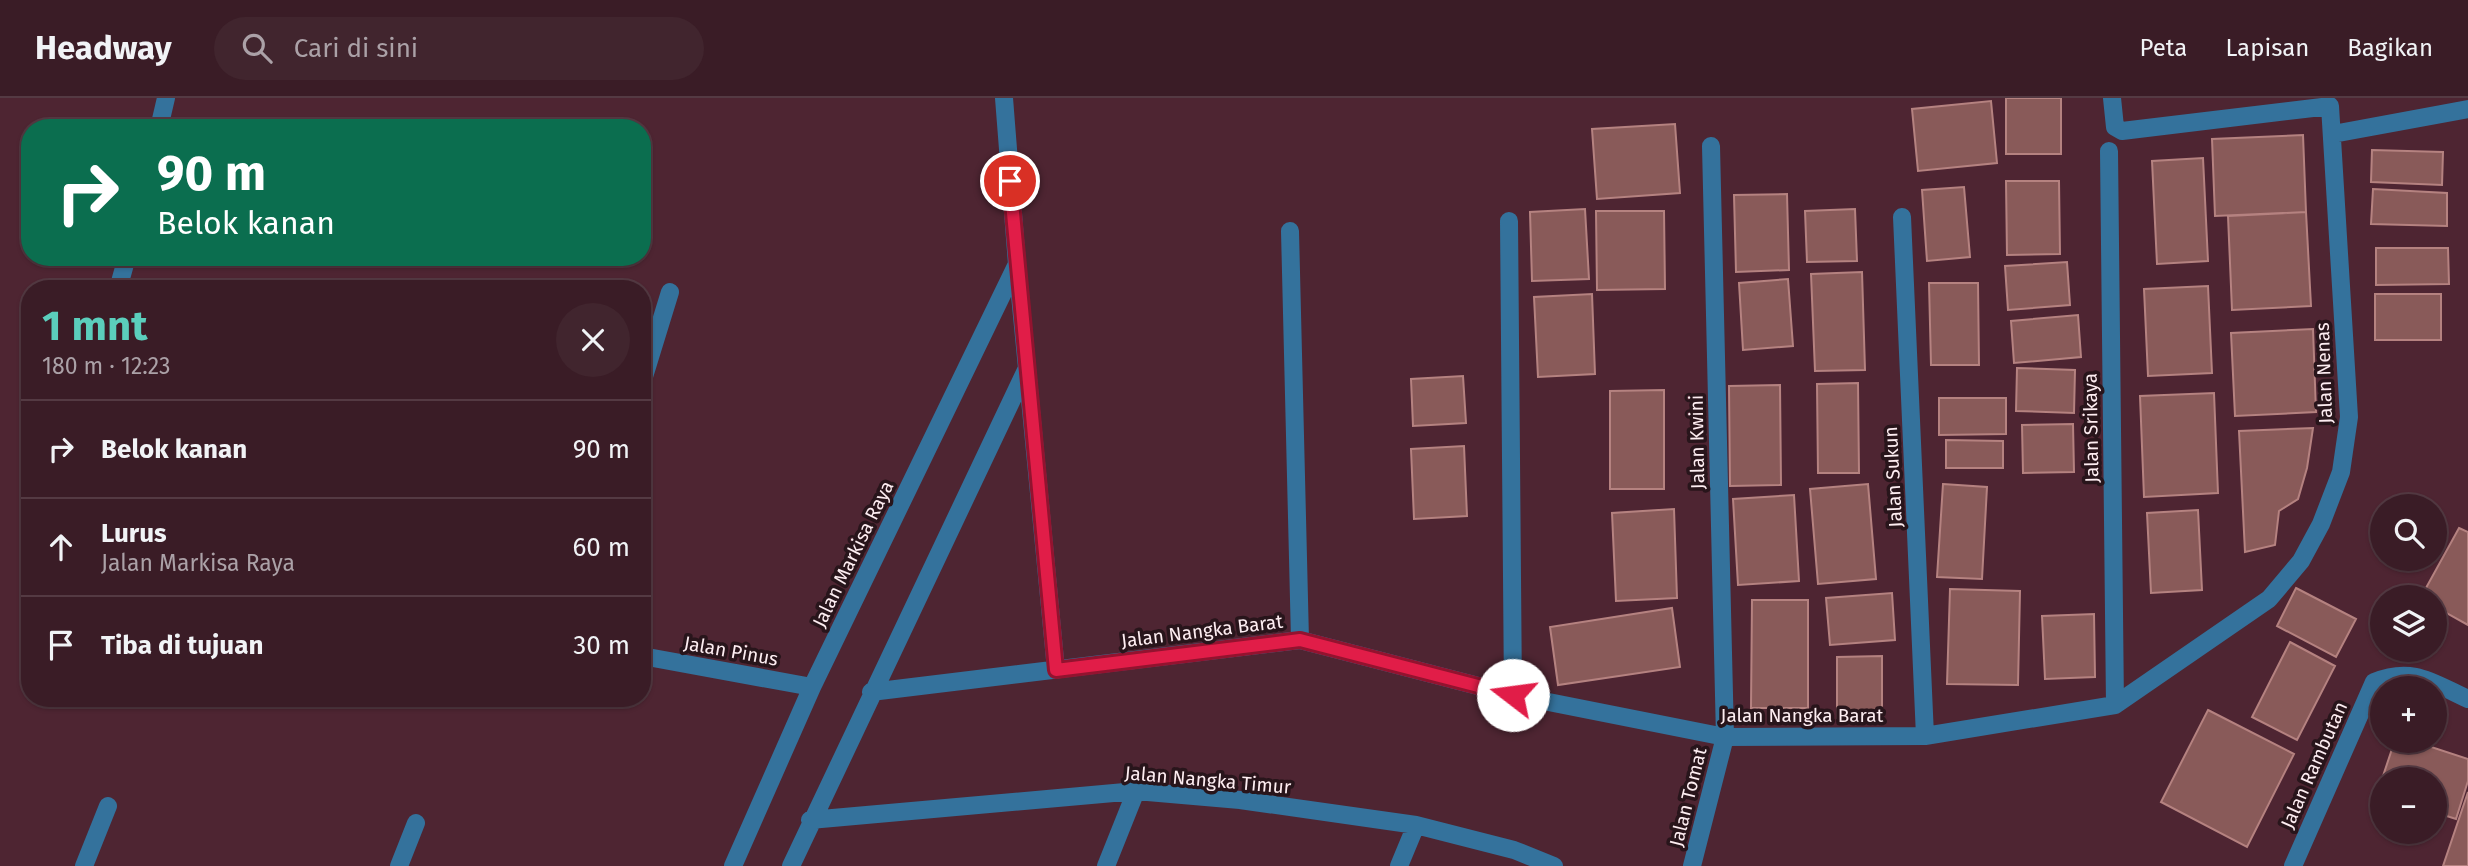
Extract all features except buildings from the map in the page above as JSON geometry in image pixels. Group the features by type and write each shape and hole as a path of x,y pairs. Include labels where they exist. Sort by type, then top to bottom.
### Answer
{"street":[{"path":"161,119 166,98"},
{"path":"1004,98 1056,670"},
{"name":"Jalan Nenas","path":"2112,98 2115,127 2122,131 2330,106 2349,417 2341,472 2321,524 2301,561 2269,599 2115,705"},
{"path":"2333,134 2468,109"},
{"name":"Jalan Kwini","path":"1711,146 1725,737"},
{"name":"Jalan Srikaya","path":"2109,151 2115,705"},
{"name":"Jalan Sukun","path":"1902,217 1925,736"},
{"path":"1509,221 1513,695"},
{"path":"1290,230 1300,640"},
{"name":"Jalan Markisa Raya","path":"733,866 812,687 1017,264"},
{"path":"651,354 670,292"},
{"path":"791,866 810,820 1028,365"},
{"name":"Jalan Nangka Barat","path":"872,692 1300,640 1513,695 1725,737 1925,736 2115,705"},
{"name":"Jalan Pinus","path":"651,658 812,687"},
{"name":"Jalan Rambutan","path":"2293,866 2374,682 2393,674 2415,674 2468,699"},
{"name":"Jalan Tomat","path":"1692,866 1725,737"},
{"path":"1106,866 1136,791"},
{"name":"Jalan Nangka Timur","path":"810,820 1136,791 1240,800 1416,825 1514,850 1554,866"},
{"path":"84,866 108,806"},
{"path":"399,866 416,823"},
{"path":"1399,866 1416,825"}],"route":[{"path":"1010,181 1056,670 1300,640 1513,695"}]}
